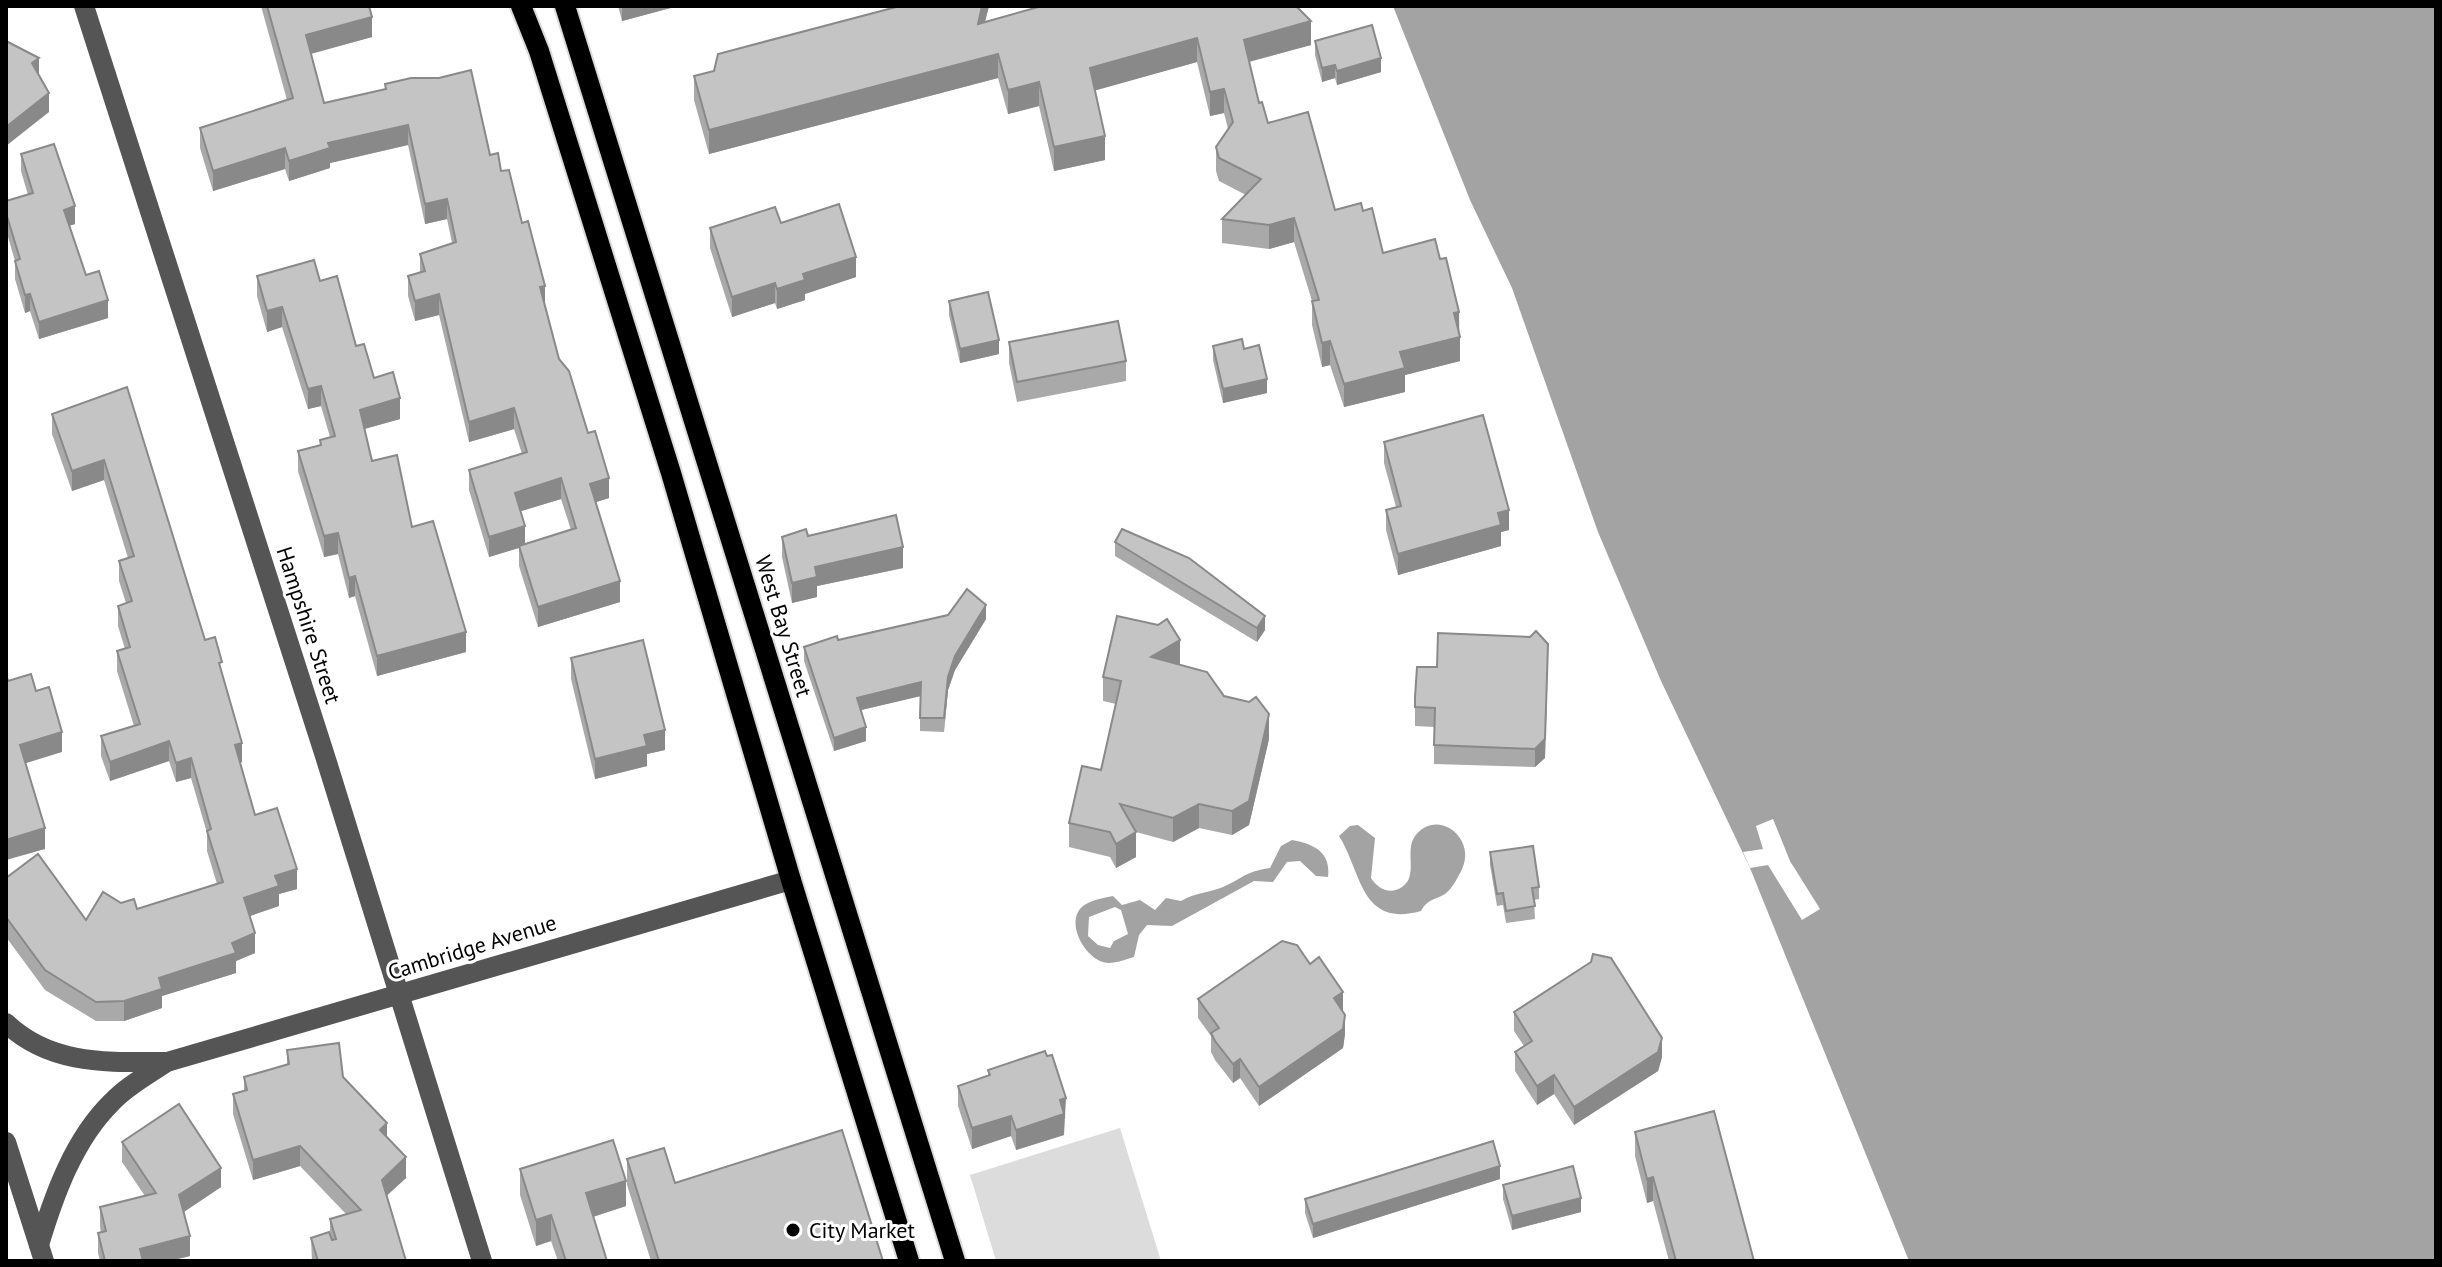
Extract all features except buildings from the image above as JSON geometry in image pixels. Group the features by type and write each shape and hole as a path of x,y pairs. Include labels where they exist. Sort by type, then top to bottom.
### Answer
{"main road":[{"path":"521,6 539,51 667,458 791,880 909,1261"},
{"name":"West Bay Street","path":"565,6 955,1261"}],"street":[{"name":"Hampshire Street","path":"84,6 400,994 482,1261"},
{"name":"Cambridge Avenue","path":"6,1023 42,1050 72,1058 167,1062 791,880"},
{"name":"Cambridge Avenue","path":"42,1253 55,1193 93,1124 112,1101 167,1062"},
{"path":"6,1142 42,1253"}],"shaded area":[{"path":"1393,6 2436,6 2436,1261 1909,1261 1750,868 1661,681 1598,532 1512,288 1470,200"},
{"path":"1358,825 1375,838 1371,878 1385,890 1393,891 1407,882 1411,870 1412,842 1424,828 1434,825 1452,830 1460,837 1465,857 1462,869 1448,892 1429,902 1421,911 1401,914 1386,912 1374,904 1366,893 1339,836 1350,826"},
{"path":"1292,840 1314,847 1327,861 1328,877 1316,876 1300,861 1287,862 1273,882 1254,881 1172,926 1147,925 1139,935 1134,957 1119,962 1101,961 1080,940 1077,913 1090,902 1113,896 1122,905 1140,900 1155,910 1166,898 1181,901 1270,868 1281,846","holes":["1115,907 1121,910 1128,934 1114,941 1110,948 1098,945 1088,936 1089,917"]},
{"path":"1120,1128 1161,1261 996,1261 970,1175"}],"pier":[{"path":"1773,819 1790,861 1820,909 1802,920 1768,865 1750,868 1743,852 1763,849 1756,826"}],"place":[{"name":"City Market","path":"793,1230"}]}
